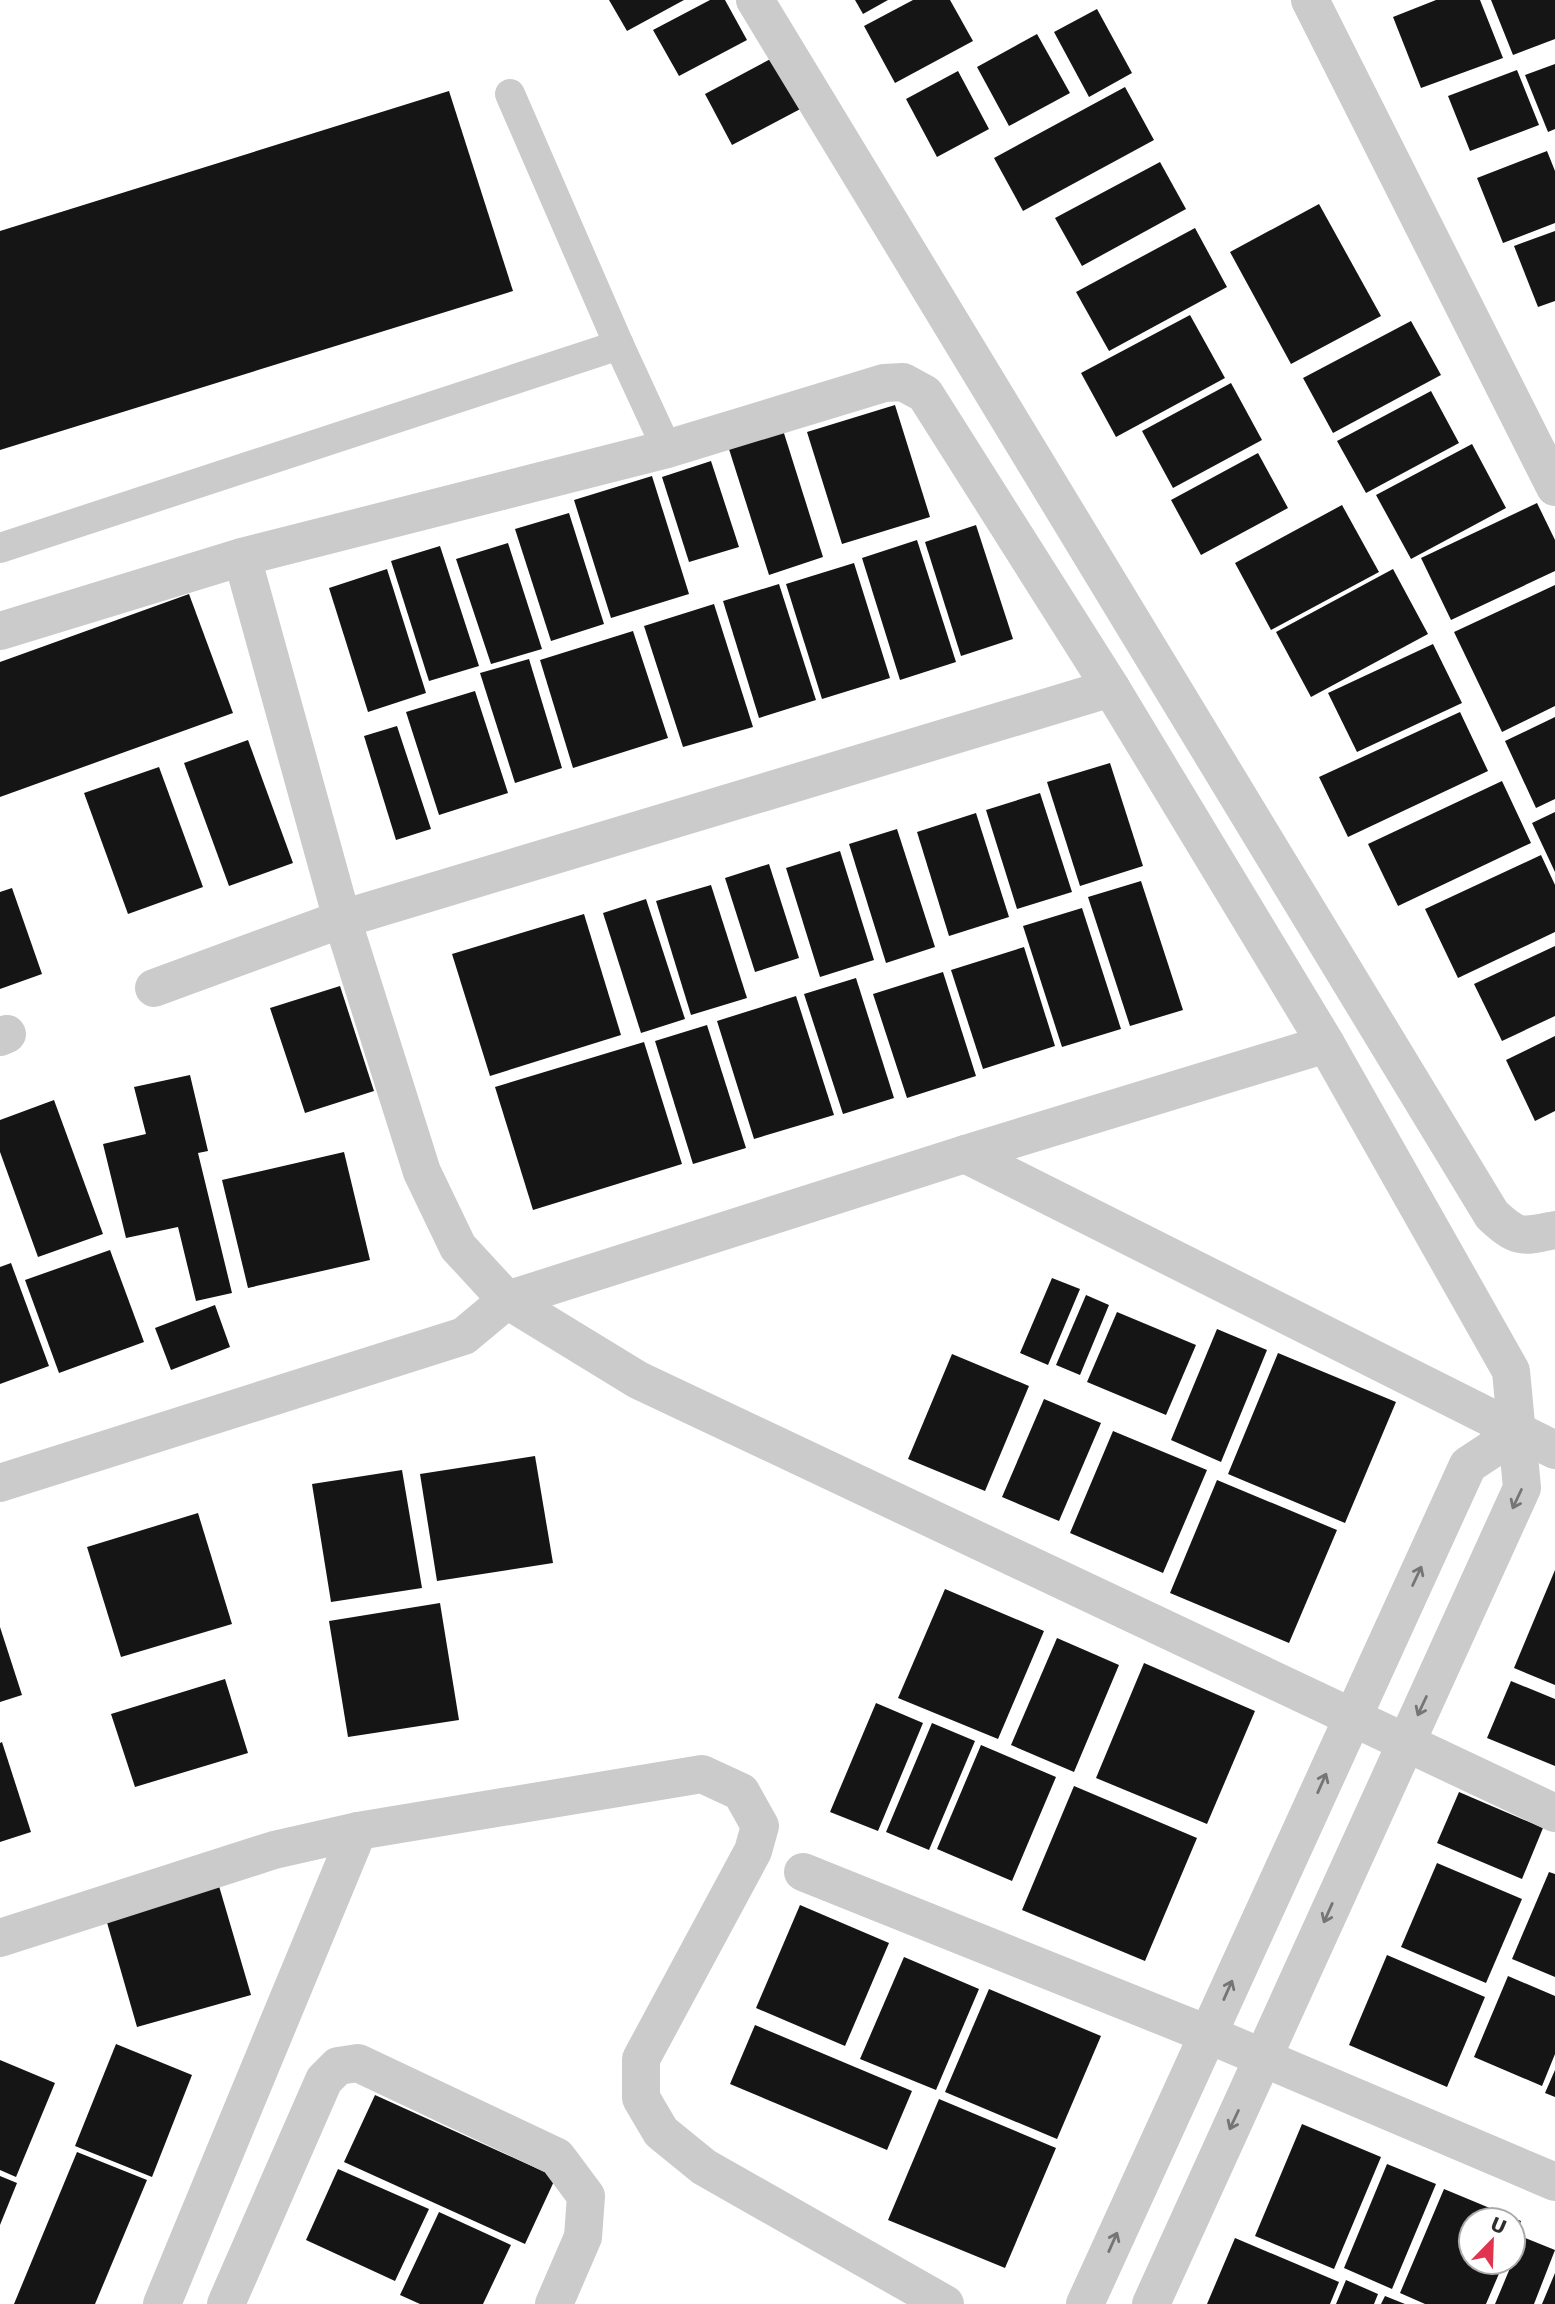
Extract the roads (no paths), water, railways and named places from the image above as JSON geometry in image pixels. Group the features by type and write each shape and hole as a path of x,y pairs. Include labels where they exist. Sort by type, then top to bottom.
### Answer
{"street":[{"path":"755,0 1492,1215 1521,1236 1555,1230"},
{"path":"1310,0 1555,487"},
{"path":"0,631 242,557 667,449 884,383 903,382 925,394 1111,688 1326,1044 1511,1371 1522,1488 1151,2304"},
{"path":"242,557 342,919 422,1172 458,1247 507,1300 638,1380 1555,1813"},
{"path":"154,988 342,919 1111,688"},
{"path":"0,1483 464,1336 507,1300 965,1154 1326,1044"},
{"path":"965,1154 1555,1450"},
{"path":"1085,2304 1468,1465 1518,1432"},
{"path":"0,1938 274,1850 358,1831 702,1774 741,1793 760,1826 753,1851 641,2059 641,2098 661,2132 704,2167 945,2304"},
{"path":"162,2304 358,1831"},
{"path":"803,1872 1263,2058 1555,2182"},
{"path":"226,2304 324,2080 338,2066 358,2063 558,2157 586,2196 583,2237 554,2304"}],"lane":[{"path":"510,94 667,449"},
{"path":"0,548 619,345"}]}
